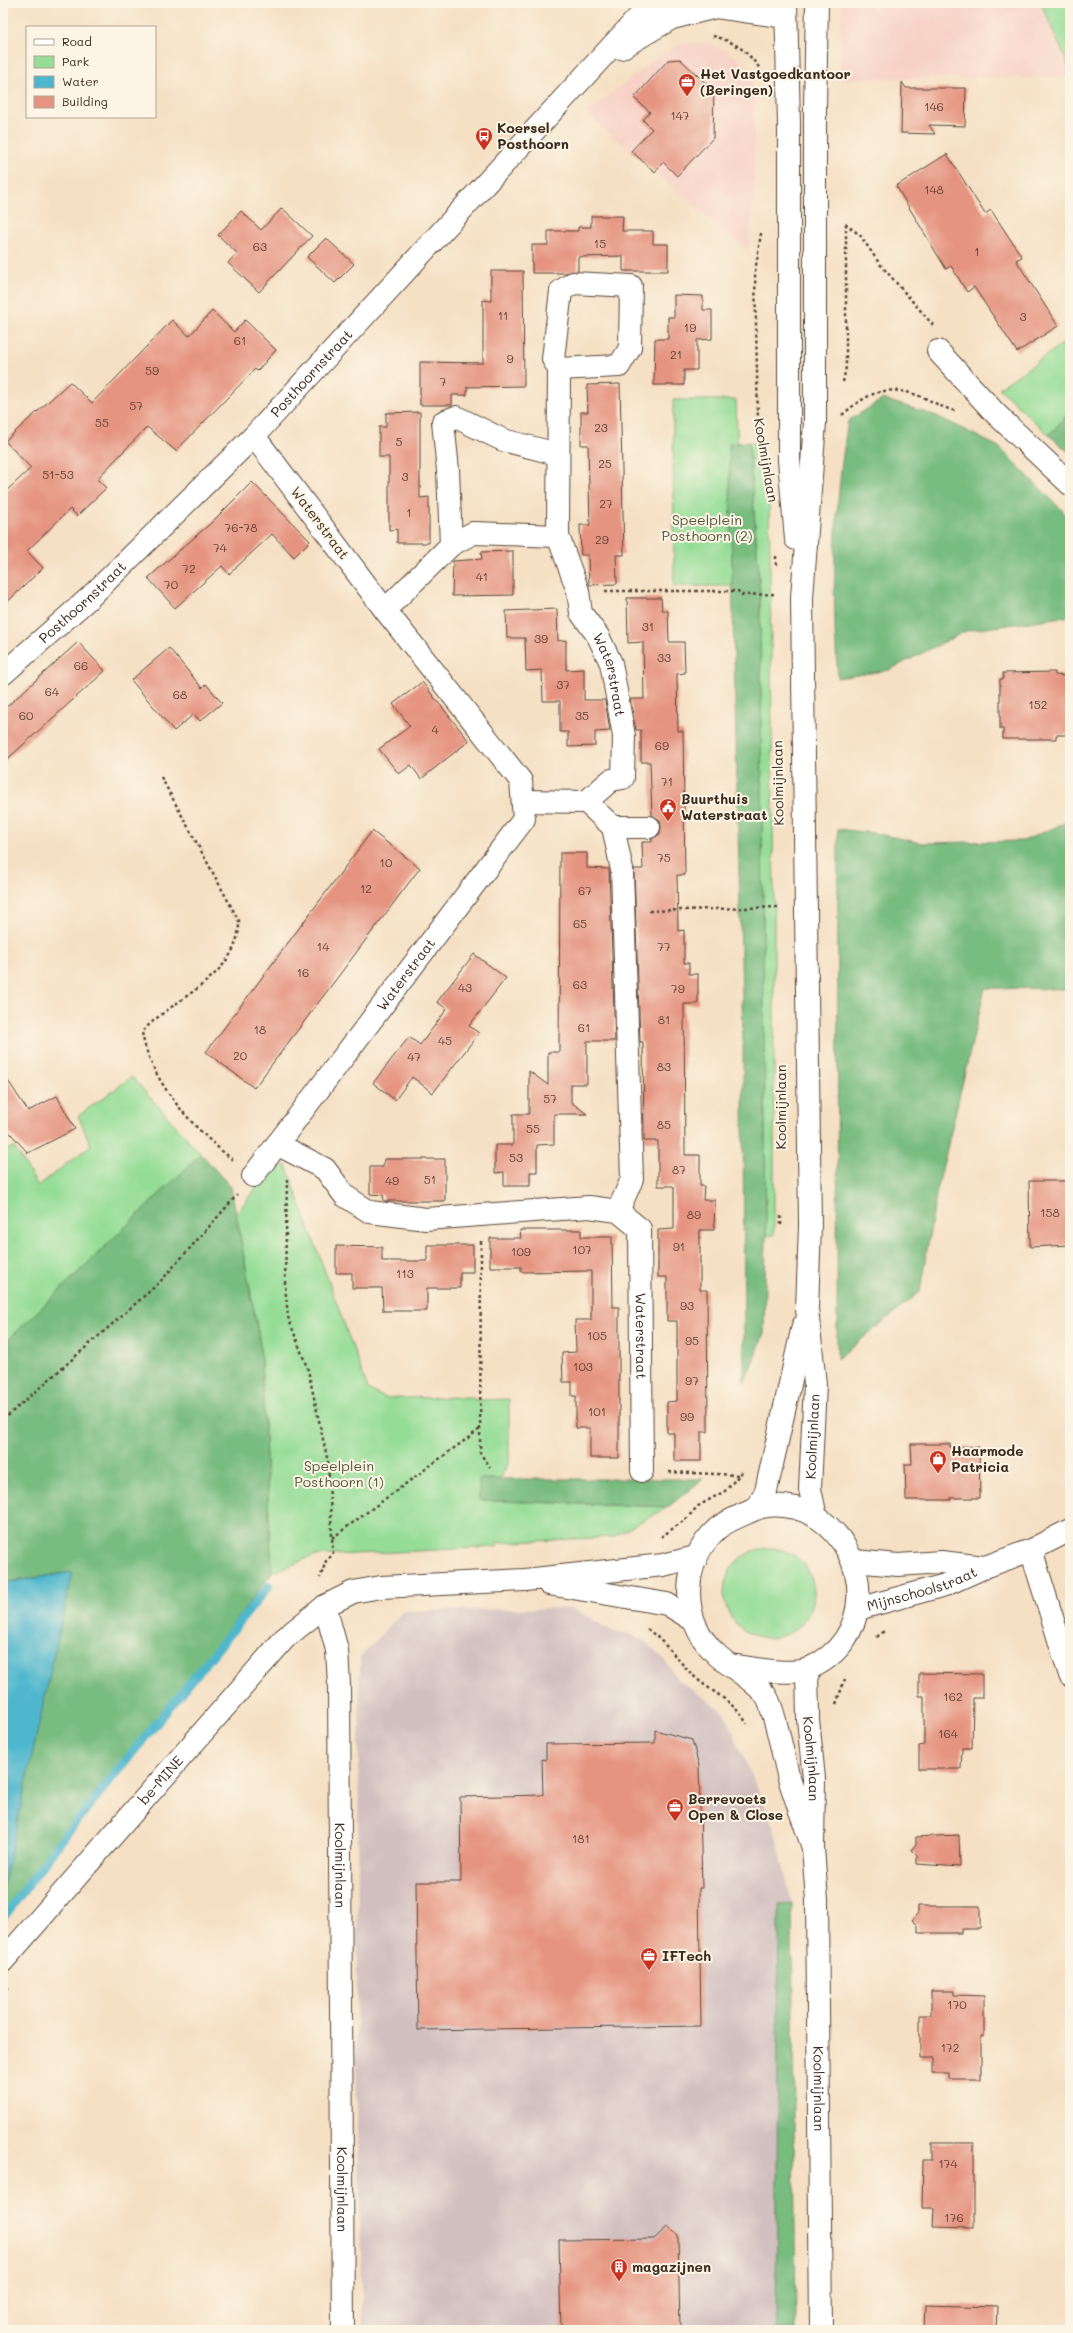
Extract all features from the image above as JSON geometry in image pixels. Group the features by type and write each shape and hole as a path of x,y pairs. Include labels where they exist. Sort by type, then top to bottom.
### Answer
{"street":[{"name":"Posthoornstraat","path":"3,674 88,598 254,436 604,57 647,8 658,3"},
{"name":"Koolmijnlaan","path":"802,598 815,422 815,108 817,3"},
{"name":"Posthoornstraat","path":"604,57 672,18 716,7 786,10"},
{"name":"Koolmijnlaan","path":"786,10 789,124 789,460 802,598 810,1225 807,1309 815,1384 810,1489 816,1517"},
{"name":"Waterstraat","path":"559,369 619,366 630,348 632,286 573,283 562,292 553,359 559,369 557,454 558,536 578,591 581,613 598,636 611,663 624,736 623,778 611,780 586,802"},
{"path":"938,351 996,414 1070,484"},
{"path":"451,545 448,470 443,422 456,417 503,440 557,454"},
{"name":"Waterstraat","path":"253,1176 281,1146 524,819 524,801 521,781 385,610 254,436"},
{"path":"385,610 451,545 473,533 558,536"},
{"path":"281,1146 325,1169 345,1196 370,1212 426,1219 589,1207 618,1211 632,1179 622,870 613,827 586,802 524,801"},
{"path":"613,827 649,827"},
{"name":"Waterstraat","path":"618,1211 640,1229 642,1471"},
{"name":"Koolmijnlaan","path":"758,1507 766,1491 770,1476 807,1309"},
{"name":"Koolmijnlaan","path":"731,1665 770,1671 807,1670 825,1660 840,1645 851,1628 858,1609 859,1585 854,1561 845,1544 832,1528 816,1517 798,1509 778,1506 758,1507 719,1527 696,1557 690,1572 688,1596 693,1620 702,1638 715,1654 731,1665 766,1696 790,1779 813,1848"},
{"name":"Mijnschoolstraat","path":"858,1609 945,1585 985,1567 1031,1550 1070,1530"},
{"path":"1031,1550 1070,1675"},
{"path":"325,1606 353,1592 381,1587 524,1580 662,1565 696,1557"},
{"name":"Mijnschoolstraat","path":"854,1561 898,1564 941,1562 985,1567"},
{"path":"524,1580 667,1604 693,1620"},
{"name":"Koolmijnlaan","path":"325,1606 337,1650 339,1686 343,2330"},
{"name":"be-MINE","path":"3,1961 285,1638 325,1606"},
{"name":"Koolmijnlaan","path":"807,1670 808,1719 814,1779 813,1848 817,1900 821,2330"}],"path":[{"path":"707,35 726,40 749,54 763,76"},
{"path":"846,225 860,235 879,263 936,329 938,351"},
{"name":"Koolmijnlaan","path":"761,229 755,272 758,424 762,438"},
{"path":"839,418 858,401 886,389 914,394 954,411 996,414"},
{"path":"776,555 776,571"},
{"path":"776,587 776,602"},
{"path":"578,591 738,591 741,595 776,594"},
{"path":"3,1420 159,1283 253,1176 212,1143 162,1084 145,1051 142,1032 156,1017 179,1004 209,980 227,960 239,935 239,921 161,777"},
{"path":"779,899 779,913"},
{"path":"623,911 779,907"},
{"path":"281,1146 288,1165 285,1285 288,1317 308,1370 328,1462 333,1554 326,1561 320,1580 326,1578"},
{"path":"781,1210 781,1234"},
{"path":"481,1215 480,1453 490,1467"},
{"path":"332,1538 480,1428"},
{"path":"642,1471 740,1475"},
{"path":"643,1626 657,1636 697,1678 736,1708 748,1726"},
{"path":"3,1993 9,1984"}],"shaded area":[{"path":"841,3 1041,3 1070,69 1070,77 840,79"},
{"path":"693,43 711,44 735,56 746,69 754,89 754,193 748,251 586,113 658,57 677,46"},
{"path":"572,1608 612,1631 627,1633 645,1641 664,1659 678,1680 725,1713 774,1828 792,1904 779,1905 776,2330 363,2330 356,2059 360,1657 403,1611"}],"green space":[{"path":"1041,3 1070,3 1070,69"},
{"path":"1070,339 1070,412 1049,435 999,388"},
{"path":"883,399 937,416 999,447 1070,518 1070,616 966,631 889,670 838,678 834,581 835,549 843,453 848,421"},
{"name":"Speelplein Posthoorn (2)","path":"673,400 736,400 742,586 674,586"},
{"path":"1070,412 1070,453 1049,435"},
{"path":"749,442 760,444 769,488 774,898 774,1235 766,1236 760,593"},
{"path":"749,442 760,593 766,1236 764,1334 744,1383 743,1042 729,444"},
{"path":"1065,823 1070,823 1070,989 985,988 936,1195 920,1292 837,1359 838,829 874,833 922,843 1023,841"},
{"path":"132,1077 201,1154 3,1345 3,1151 14,1147 38,1186 91,1145 78,1116"},
{"path":"201,1154 231,1187 260,1343 272,1573 14,1908 3,1911 3,1885 71,1572 3,1583 3,1345"},
{"name":"Speelplein Posthoorn (1)","path":"286,1165 368,1389 385,1398 474,1397 474,1400 509,1399 509,1462 499,1481 498,1501 668,1507 613,1537 497,1543 497,1547 313,1556 272,1573 260,1343 236,1214 272,1167"},
{"path":"479,1479 703,1479 668,1507 479,1500"},
{"path":"769,1548 786,1552 801,1561 810,1576 814,1593 810,1610 801,1625 786,1634 769,1638 752,1634 737,1625 728,1610 724,1593 728,1576 737,1561 752,1552"},
{"path":"792,1904 796,2330 776,2330 779,1905"}],"water":[{"path":"72,1572 4,1884 3,1885 3,1583"}],"building":[{"path":"680,59 714,91 713,138 677,176 663,162 655,172 631,151 652,129 643,120 650,112 634,98 668,60"},
{"path":"902,82 906,88 966,88 965,126 929,125 935,134 901,133"},
{"path":"947,154 985,214 991,210 1022,257 1016,260 1058,326 1017,352 974,287 967,292 951,266 946,269 896,186"},
{"path":"282,208 312,236 259,292 228,263 237,253 218,235 241,211 261,230"},
{"path":"591,216 623,216 622,231 653,231 653,244 668,244 668,271 623,271 623,256 578,257 578,271 565,273 532,273 532,245 548,245 548,231 578,231 578,227 591,227"},
{"path":"326,238 354,264 335,283 307,257"},
{"path":"491,271 523,271 524,386 467,387 467,395 452,395 452,405 420,405 420,362 483,363 483,300 491,301"},
{"path":"674,295 703,296 703,310 712,310 712,339 697,340 697,370 684,370 684,385 654,385 655,339 668,339 668,317 674,317"},
{"path":"212,311 234,332 245,320 276,350 257,371 255,369 176,451 147,427 97,479 106,488 77,516 70,509 27,551 43,568 3,606 3,494 31,468 5,441 70,382 92,403 172,320 189,336"},
{"path":"620,384 624,555 616,555 617,584 589,585 588,555 581,555 580,525 590,525 588,445 581,445 581,412 588,412 587,385"},
{"path":"420,412 420,498 429,497 429,543 397,543 397,529 389,530 389,457 379,457 379,427 386,427 386,413"},
{"path":"252,482 310,541 294,557 272,534 229,574 222,566 175,608 148,578 212,522"},
{"path":"513,551 513,595 452,596 453,561 482,559 481,552"},
{"path":"627,598 661,598 662,610 668,611 669,642 684,642 685,673 677,674 678,731 683,731 685,875 677,875 678,931 684,930 684,963 689,963 689,974 698,974 698,1004 684,1004 685,1155 700,1155 700,1186 704,1186 703,1200 715,1200 714,1230 700,1230 700,1290 707,1290 708,1432 701,1432 701,1461 674,1461 674,1433 667,1433 667,1402 677,1401 677,1321 667,1321 667,1277 658,1277 658,1230 674,1229 674,1188 673,1186 658,1186 658,1141 644,1141 643,1042 640,1042 634,869 643,869 642,842 652,842 652,839 660,834 661,827 660,820 652,815 650,762 641,762 641,730 636,730 630,699 644,699 643,642 628,643"},
{"path":"557,609 558,641 566,640 566,670 584,669 584,700 605,700 610,731 595,732 595,746 568,747 568,732 560,732 560,701 543,701 542,670 526,671 525,638 507,638 506,611"},
{"path":"78,642 105,671 3,763 3,710"},
{"path":"169,648 202,688 206,684 222,703 200,721 194,714 174,731 131,680"},
{"path":"1055,672 1055,675 1070,676 1068,735 1056,735 1056,739 1003,739 1003,729 1000,729 1000,679 1003,679 1003,673"},
{"path":"422,682 469,741 421,779 411,765 399,774 379,749 410,726 393,704"},
{"path":"372,831 420,868 254,1088 206,1052"},
{"path":"560,853 587,853 587,868 609,869 615,1041 587,1041 587,1084 571,1084 571,1102 587,1114 554,1114 554,1144 537,1145 537,1172 530,1172 530,1186 504,1186 504,1172 495,1173 495,1145 513,1145 513,1114 529,1114 529,1071 548,1085 548,1052 559,1052"},
{"path":"474,954 506,978 469,1026 479,1033 433,1093 412,1077 395,1100 373,1083 409,1037 420,1045 447,1009 437,1002"},
{"path":"3,1073 28,1111 57,1096 75,1129 28,1153 3,1125"},
{"path":"384,1159 445,1159 445,1201 384,1201 383,1195 370,1194 370,1167 383,1167"},
{"path":"1029,1181 1070,1181 1070,1245 1030,1247"},
{"path":"520,1230 581,1230 581,1237 612,1237 613,1307 619,1307 619,1458 590,1458 590,1428 576,1428 576,1396 572,1396 572,1382 563,1382 562,1353 576,1352 575,1320 591,1320 591,1271 521,1272 521,1267 490,1267 490,1238 521,1238"},
{"path":"427,1245 473,1245 473,1272 460,1272 460,1288 427,1288 427,1311 383,1311 382,1288 352,1288 352,1273 336,1273 336,1246 382,1247 382,1261 427,1261"},
{"path":"911,1444 950,1444 950,1447 979,1447 980,1498 950,1498 951,1500 906,1500 905,1464 912,1464"},
{"path":"919,1673 982,1674 982,1698 973,1698 972,1748 962,1748 961,1769 919,1769 919,1746 924,1745 924,1696 919,1696"},
{"path":"655,1730 692,1740 699,1766 702,1888 699,1888 701,2026 418,2030 416,1882 461,1882 460,1797 543,1795 542,1759 546,1760 546,1744 655,1743"},
{"path":"959,1835 960,1867 917,1864 917,1856 911,1850 916,1844 916,1837"},
{"path":"918,1906 980,1906 980,1929 961,1929 961,1933 918,1933 918,1925 912,1920 918,1913"},
{"path":"931,1991 954,1991 954,1995 984,1996 984,2036 981,2036 981,2079 948,2079 948,2073 933,2073 933,2059 920,2059 920,2015 931,2015"},
{"path":"932,2143 974,2143 974,2228 933,2227 934,2209 922,2209 923,2160 932,2160"},
{"name":"magazijnen","path":"667,2227 678,2235 680,2330 561,2330 559,2240 654,2239"},
{"path":"925,2305 997,2307 996,2330 937,2330 937,2328 924,2328"}],"waterway":[{"path":"3,1918 66,1834 269,1586"}],"place":[{"name":"Het Vastgoedkantoor (Beringen)","path":"687,97"},
{"name":"Koersel Posthoorn","path":"484,151"},
{"name":"Buurthuis Waterstraat","path":"668,822"},
{"name":"Haarmode Patricia","path":"938,1474"},
{"name":"Berrevoets Open & Close","path":"675,1822"},
{"name":"IFTech","path":"649,1971"},
{"name":"magazijnen","path":"619,2282"}]}
